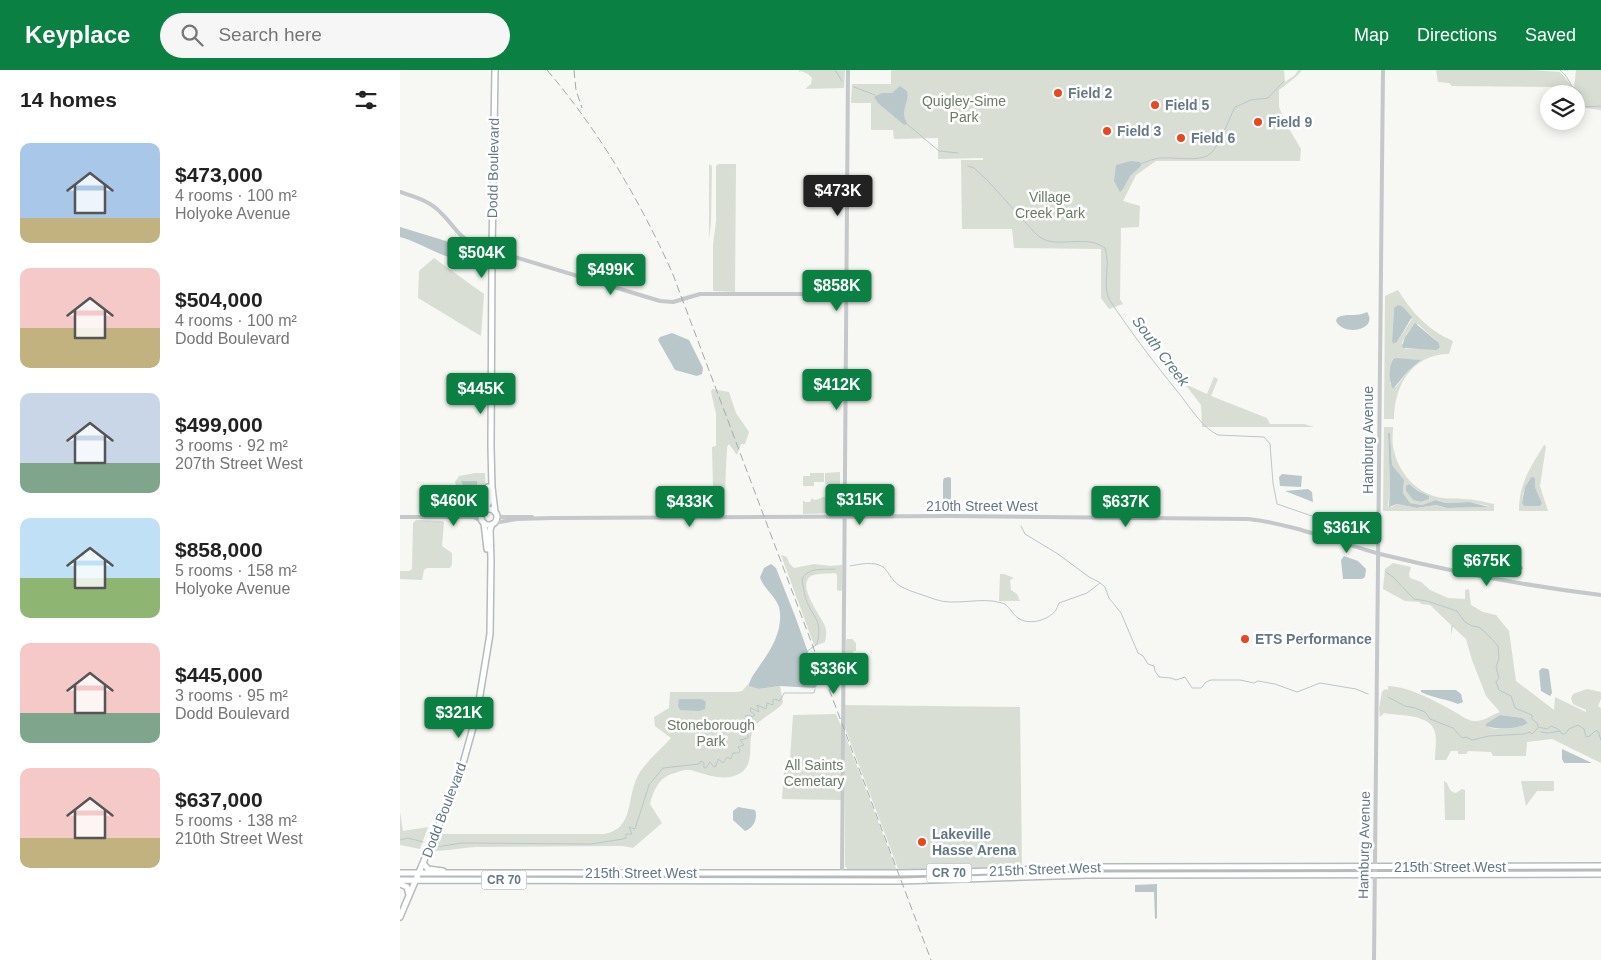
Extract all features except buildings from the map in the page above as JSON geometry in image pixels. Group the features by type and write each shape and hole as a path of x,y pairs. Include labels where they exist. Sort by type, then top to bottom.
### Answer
{"main road":[{"name":"Dodd Boulevard","path":"400,917 459,778 476,713 490,634 490,530 495,513 491,447 495,70"},
{"name":"Dodd Boulevard","path":"490,582 480,516 489,501 488,475 491,447"},
{"path":"484,510 495,513"},
{"path":"482,522 493,524"},
{"path":"423,863 428,869 466,874"},
{"path":"1197,874 1203,870 1227,869 1236,866"},
{"name":"215th Street West","path":"400,873 878,873 1104,867 1236,866 1504,874 1601,874"},
{"path":"1504,874 1546,871 1553,866"},
{"path":"1553,874 1561,870 1588,869 1598,866"},
{"name":"215th Street West","path":"400,880 842,881 1598,866"},
{"path":"1157,874 1194,870 1198,867"},
{"path":"591,881 626,877 632,873"},
{"path":"632,881 639,877 671,873"},
{"path":"799,881 810,878 838,877 842,873"},
{"path":"842,881 845,878 878,873"},
{"path":"400,884 406,887 410,895"}],"street":[{"path":"842,873 848,70"},
{"name":"Hamburg Avenue","path":"1374,960 1382,70"},
{"path":"400,192 433,205 464,239 492,251 662,302 674,302 700,294 847,294"},
{"path":"400,517 440,516 484,510"},
{"name":"210th Street West","path":"495,513 502,517 552,518 1248,519 1276,524 1378,553 1476,576 1601,595"},
{"path":"440,516 442,518 474,517 482,522"},
{"name":"210th Street West","path":"493,524 517,519 552,518"}],"green space":[{"path":"799,70 845,70 844,88 805,89 811,84 812,78 808,74 799,72"},
{"path":"891,70 1284,70 1285,82 1295,75 1298,70 1302,70 1279,90 1279,107 1285,122 1301,149 1300,161 1156,161 1136,175 1123,201 1140,206 1139,227 1121,228 1120,299 1123,304 1109,309 1101,298 1101,249 1014,248 1012,229 962,229 961,160 983,160 983,158 938,159 938,138 894,139 893,130 871,130 871,103 851,103 852,84 891,84"},
{"path":"1436,70 1533,70 1560,72 1571,85 1540,85 1540,87 1452,86 1449,83 1438,82"},
{"path":"1576,70 1601,70 1601,110 1586,108 1585,85 1574,85"},
{"path":"709,164 712,166 709,240"},
{"path":"718,164 736,164 735,292 713,291 716,166"},
{"path":"434,258 484,294 481,336 418,298 419,271"},
{"path":"1398,290 1421,320 1436,332 1453,341 1449,354 1436,355 1425,360 1415,366 1408,374 1397,395 1394,419 1384,419 1385,296","holes":["1394,308 1412,319 1397,342 1393,344","1418,324 1439,343 1440,349 1405,349 1402,343 1408,332","1392,359 1421,360 1408,371 1396,387 1390,384"]},
{"path":"1214,377 1218,379 1211,396 1267,418 1270,424 1304,424 1314,427 1202,427 1201,405 1185,384 1207,394"},
{"path":"712,389 729,392 736,413 749,432 745,444 741,444 737,455 729,444 727,447 725,491 715,491 713,488 712,447 716,446 716,414"},
{"path":"1384,427 1393,427 1395,456 1404,473 1417,487 1434,496 1494,504 1494,511 1383,511","holes":["1388,433 1390,433 1392,465 1404,482 1403,493 1410,503 1422,505 1438,500 1446,503 1470,502 1489,506 1447,508 1436,505 1417,508 1397,504 1392,507 1388,506 1390,488","1409,484 1429,499 1421,502 1413,500 1406,491 1406,486"]},
{"path":"1544,445 1546,446 1540,486 1548,511 1519,511 1523,484","holes":["1531,477 1535,481 1535,487 1542,503 1536,506 1524,506 1522,503 1526,486"]},
{"path":"840,472 840,489 835,489 834,486 833,489 831,487 833,485 825,484 825,473"},
{"path":"485,473 486,503 477,510 458,512 458,490 455,482 459,476"},
{"path":"810,473 824,473 824,482 814,482 814,486 803,486 803,476 810,476"},
{"path":"835,494 840,495 840,513 803,514 803,500 810,502 812,498 814,500 820,497 820,499 822,497 833,497"},
{"path":"416,520 444,522 442,546 452,553 452,564 450,568 427,568 424,570 422,580 400,579 400,571 412,569 413,523"},
{"path":"781,555 787,557 789,563 794,568 814,564 842,565 842,590 840,591 837,590 837,575 835,573 813,575 807,580 806,586 811,601 826,628 825,642 814,645"},
{"path":"1393,563 1411,567 1410,578 1421,582 1430,590 1448,598 1465,599 1465,590 1469,589 1471,605 1483,612 1496,615 1509,631 1516,681 1554,710 1555,697 1586,712 1586,710 1573,704 1571,698 1573,694 1587,689 1601,692 1598,706 1601,708 1601,763 1552,739 1527,742 1526,756 1493,756 1491,752 1468,751 1466,754 1458,754 1458,751 1451,751 1446,760 1435,760 1435,732 1427,721 1412,716 1384,713 1380,717 1379,708 1382,692 1385,689 1388,690 1388,686 1404,688 1421,695 1472,721 1478,721 1500,712 1486,696 1466,639 1453,627 1451,635 1451,625 1430,605 1405,601 1383,589 1385,569","holes":["1500,715 1523,718 1528,723 1515,728 1488,727"]},
{"path":"1000,574 1014,578 1010,580 1011,590 1017,594 1020,601 999,601"},
{"path":"847,639 852,639 856,643 856,651 853,651 853,675 856,676 855,682 851,684 846,681"},
{"name":"Stoneborough Park","path":"750,682 750,686 759,689 780,686 783,703 754,728 749,762 746,768 731,777 714,776 687,770 665,777 655,789 650,804 662,823 633,848 623,846 476,847 431,851 439,834 604,834 614,831 625,818 635,781 640,772 671,738 655,726 654,717 669,708 670,692 737,692 742,691"},
{"path":"845,705 1020,707 1022,866 899,871 845,728"},
{"name":"All Saints Cemetary","path":"836,714 841,726 841,800 782,799 784,772 790,759 793,715"},
{"path":"845,735 897,871 849,871 845,866"},
{"path":"1444,781 1451,791 1456,793 1462,789 1465,790 1465,820 1445,820"},
{"path":"1521,781 1554,781 1554,791 1537,791 1526,806"},
{"path":"400,812 403,831 428,827 420,849 400,845"}],"shaded area":[{"path":"900,86 907,91 908,95 904,111 906,125 878,103 874,97 882,93 892,93"},
{"path":"1131,161 1140,162 1141,166 1130,176 1120,192 1114,181 1116,165"},
{"path":"400,227 446,241 467,260 441,254 400,237"},
{"path":"1398,305 1403,307 1412,317 1397,342 1393,344 1394,308"},
{"path":"1367,312 1368,323 1359,329 1345,329 1336,321 1341,316 1358,315"},
{"path":"1415,323 1439,343 1440,348 1436,350 1403,348 1405,337"},
{"path":"672,333 689,340 703,368 702,374 697,376 675,370 658,340 660,337"},
{"path":"1393,359 1421,360 1408,371 1393,389 1390,382 1390,369"},
{"path":"1388,433 1390,433 1392,465 1404,480 1403,493 1410,503 1422,505 1436,500 1446,503 1470,502 1489,507 1447,508 1436,505 1417,508 1397,504 1389,507"},
{"path":"1282,474 1302,476 1301,487 1280,486 1279,477"},
{"path":"1531,477 1535,478 1535,487 1542,503 1540,506 1524,506 1522,503 1525,487"},
{"path":"944,478 951,478 951,500 955,505 943,506 943,481"},
{"path":"461,481 477,481 478,502 467,504 466,491"},
{"path":"1409,484 1429,496 1429,499 1421,502 1413,500 1406,491 1406,486"},
{"path":"1308,489 1312,492 1313,502 1285,491"},
{"path":"1488,553 1522,566 1523,569 1508,571 1497,568 1487,555"},
{"path":"1344,556 1358,561 1366,569 1365,577 1362,579 1343,579 1341,560"},
{"path":"771,564 776,568 819,683 815,688 780,686 759,689 749,686 752,677 773,645 780,623 779,607 760,577 764,568"},
{"path":"1542,668 1549,671 1552,693 1550,696 1541,691 1539,671"},
{"path":"1421,690 1456,690 1461,694 1463,702 1458,704 1426,694 1421,692"},
{"path":"679,699 702,699 706,702 705,709 699,711 680,710 678,706"},
{"path":"1500,715 1523,718 1528,723 1519,727 1507,728 1486,726 1486,724"},
{"path":"1562,749 1592,763 1564,763"},
{"path":"738,807 755,810 754,822 751,828 745,831 733,820 733,811"},
{"path":"1157,884 1157,918 1155,919 1154,892 1135,892 1135,885"}],"waterway":[{"name":"South Creek","path":"835,70 842,81"},
{"path":"1560,70 1572,86 1580,92 1580,102 1584,107 1601,106"},
{"path":"1140,164 1160,158 1196,158 1208,155 1219,142 1235,107 1251,100 1268,98 1284,81"},
{"name":"South Creek","path":"854,87 875,95"},
{"name":"South Creek","path":"907,124 939,151 958,153"},
{"name":"South Creek","path":"968,166 974,168 988,181 1035,233 1047,241 1092,242 1105,248 1107,255 1106,287 1109,299 1144,349 1198,418 1207,428 1218,435 1264,437 1270,444 1273,483 1277,504 1312,516 1347,535"},
{"path":"1021,526 1025,534 1058,554 1105,587 1109,598 1121,613 1138,653 1143,656 1148,664 1154,666 1159,677 1176,680 1185,677 1192,688 1201,688 1206,682 1211,680 1240,680 1275,684 1297,692 1320,683 1356,689 1368,694"},
{"path":"850,566 869,563 879,565 899,585 913,592 942,601 994,601 1002,603 1018,618 1028,622 1039,621 1049,617 1056,610 1059,603 1087,593 1100,583"},
{"path":"806,652 817,644 819,629 806,599 802,579 812,571 835,569"},
{"name":"South Creek","path":"1386,572 1414,599 1427,601 1457,611 1465,622 1479,627 1487,634 1498,646 1499,658 1496,667 1499,678 1496,682 1499,690 1511,696 1515,708 1532,715 1532,719 1537,723 1538,727 1547,729 1551,726 1560,731"},
{"path":"751,708 759,712 757,705 766,709 767,703 773,705 773,700 780,701 784,693 814,693 815,689"},
{"path":"1388,697 1405,706 1425,712 1430,719 1453,728 1462,738 1466,737 1472,740 1489,736 1530,732 1532,734 1538,728"},
{"path":"436,847 462,843 591,844 626,838 626,834 632,834 629,827 635,829 649,785 663,768 699,764 701,761 704,763 704,768 710,762 714,767 718,759 723,763 727,757 731,759 733,753 739,753 738,747 744,745 740,740 748,738 748,735 743,730 750,728 744,723 751,722 745,716 749,715 752,717 755,715 750,711 751,708"},
{"name":"South Creek","path":"1541,732 1560,731 1562,734 1565,734 1569,729 1578,725 1584,729 1586,737 1598,731 1601,740"},
{"path":"400,840 408,838 423,842"}],"railway":[{"path":"547,70 584,117 617,166 646,218 672,272 931,960"},
{"path":"574,70 576,90 582,108"}],"place":[{"name":"Field 2","path":"1058,93"},
{"name":"Field 5","path":"1155,105"},
{"name":"Field 9","path":"1258,122"},
{"name":"Field 3","path":"1107,131"},
{"name":"Field 6","path":"1181,138"},
{"name":"ETS Performance","path":"1245,639"},
{"name":"Lakeville Hasse Arena","path":"922,842"}],"park label":[{"name":"Quigley-Sime Park","path":"964,110"},
{"name":"Village Creek Park","path":"1050,206"}]}
